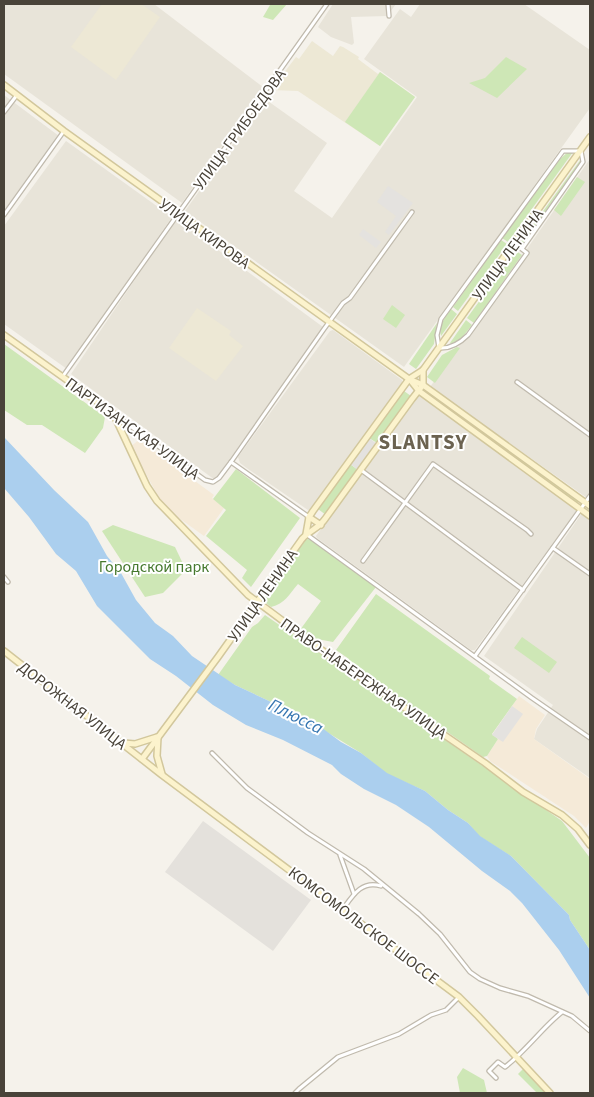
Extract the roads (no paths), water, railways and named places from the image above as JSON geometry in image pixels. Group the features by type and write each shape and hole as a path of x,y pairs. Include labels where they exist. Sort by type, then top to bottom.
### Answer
{"street":[{"name":"УЛИЦА ГРИБОЕДОВА","path":"63,376 327,4"},
{"path":"388,4 390,16"},
{"name":"УЛИЦА КИРОВА","path":"4,85 64,131 329,323 409,379 423,385 588,504"},
{"path":"4,112 16,95"},
{"path":"4,215 64,131"},
{"name":"УЛИЦА ЛЕНИНА","path":"158,737 306,534 309,517 409,379 423,370 590,137"},
{"path":"514,243 527,253 468,335 462,341 448,348 439,348 437,335 441,319 563,151 580,151 583,162 522,249"},
{"name":"ПАРТИЗАНСКАЯ УЛИЦА","path":"4,335 205,480 213,482 219,478 231,462 343,303 350,298 412,212"},
{"path":"423,370 423,385"},
{"name":"УЛИЦА КИРОВА","path":"409,379 419,391 590,516"},
{"path":"516,382 590,435"},
{"name":"УЛИЦА ЛЕНИНА","path":"306,534 321,526 423,385"},
{"name":"ПРАВО-НАБЕРЕЖНАЯ УЛИЦА","path":"113,413 147,486 157,501 229,576 257,602 334,659 485,763 523,792 562,815 578,829 590,845"},
{"path":"231,462 321,526"},
{"path":"363,561 433,464 531,534"},
{"path":"361,470 523,590"},
{"path":"475,656 581,509 588,504 590,496"},
{"path":"306,534 590,738"},
{"path":"553,548 590,574"},
{"path":"4,577 8,582"},
{"name":"ДОРОЖНАЯ УЛИЦА","path":"4,650 162,775"},
{"path":"121,742 135,744 158,737"},
{"path":"142,759 158,737"},
{"path":"158,737 157,756 162,775"},
{"path":"212,753 247,788 364,870 408,905 440,934 470,972 500,988 528,996 572,1016 590,1031"},
{"name":"КОМСОМОЛЬСКОЕ ШОССЕ","path":"162,775 459,997 550,1093"},
{"path":"340,854 354,894"},
{"path":"343,909 354,894 363,887 369,885 384,887"},
{"path":"295,1093 338,1057 399,1034 431,1015 446,1010 459,997"},
{"path":"496,1078 489,1070 498,1062 505,1067 517,1057 543,1028 562,1012"}],"water":[{"name":"Плюсса","path":"4,437 54,490 88,522 107,556 121,573 136,600 155,623 173,636 192,656 235,685 314,722 341,742 361,753 387,773 425,791 448,810 468,823 480,836 511,856 569,915 570,920 590,950 590,998 559,950 522,903 510,891 482,871 429,827 396,805 364,789 341,774 332,765 283,740 246,725 213,705 176,676 150,659 97,606 76,571 56,554 29,517 4,488"}],"district":[{"name":"SLANTSY","path":"423,442"}],"park label":[{"name":"Городской парк","path":"154,566"}]}
